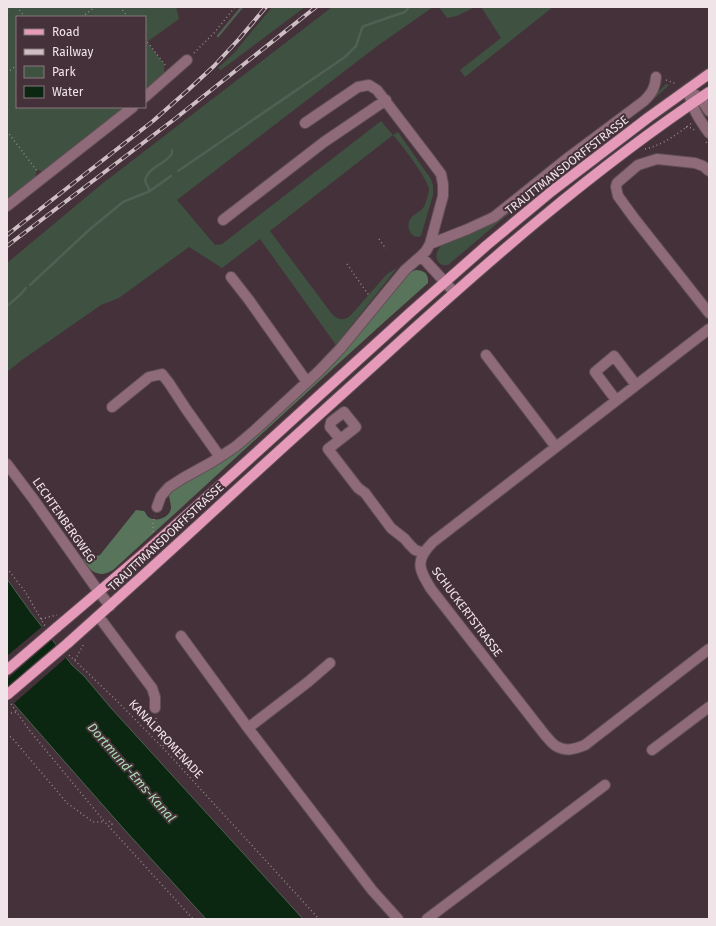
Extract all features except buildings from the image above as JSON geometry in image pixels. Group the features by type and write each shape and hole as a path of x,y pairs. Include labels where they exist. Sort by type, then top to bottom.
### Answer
{"main road":[{"name":"TRAUTTMANSDORFFSTRASSE","path":"99,592 224,482 445,282 552,191 649,117 709,74"},
{"name":"TRAUTTMANSDORFFSTRASSE","path":"110,606 454,292 580,187 640,141 709,92"},
{"path":"7,670 52,628 99,592"},
{"path":"8,699 67,647 110,606"}],"street":[{"path":"146,96 187,60"},
{"name":"TRAUTTMANSDORFFSTRASSE","path":"430,244 479,225 500,212 574,153 644,101 654,90 656,77"},
{"name":"TRAUTTMANSDORFFSTRASSE","path":"157,507 164,491 235,447 256,430 319,371 340,349 404,270 426,251 430,244 442,203 444,190 442,179 438,169 386,100 375,88 369,85 361,86 353,90 305,123"},
{"path":"688,90 700,98 709,112"},
{"path":"688,90 691,104 709,133"},
{"path":"223,220 324,142 386,100"},
{"path":"7,206 132,108"},
{"path":"709,172 703,166 695,163 656,159 638,166 617,183 616,187 618,196 634,218 706,301 709,314"},
{"path":"421,256 454,292"},
{"path":"231,277 307,382"},
{"path":"340,439 330,427 332,422 344,412 356,427 328,449 358,488 365,493 391,528 405,539 415,550 424,553 433,542 709,329"},
{"path":"486,355 556,447"},
{"path":"616,400 595,372 614,356 636,385"},
{"path":"112,407 149,377 162,374 220,457"},
{"name":"LECHTENBERGWEG","path":"7,464 99,592"},
{"name":"SCHUCKERTSTRASSE","path":"424,553 421,559 421,572 431,589 545,735 560,748 572,750 584,745 709,650"},
{"name":"TRAUTTMANSDORFFSTRASSE","path":"99,592 110,606"},
{"path":"102,621 152,688 156,697 155,708"},
{"path":"181,636 248,728 372,890 398,919"},
{"path":"248,728 308,682 330,663"},
{"path":"652,750 709,707"},
{"path":"427,919 605,785"}],"path":[{"path":"17,7 24,16"},
{"path":"83,16 95,7"},
{"path":"120,7 127,16"},
{"path":"187,60 215,32 235,7"},
{"path":"146,40 172,73"},
{"path":"7,73 16,66"},
{"path":"656,77 677,84"},
{"path":"7,131 42,178"},
{"path":"379,239 386,249"},
{"path":"347,264 376,305"},
{"path":"153,523 154,536"},
{"path":"7,568 26,593 41,618 52,628"},
{"path":"41,618 58,615"},
{"path":"75,660 83,645"},
{"name":"KANALPROMENADE","path":"67,647 75,660 164,749 319,919"},
{"path":"8,699 30,732 109,827 193,919"},
{"path":"155,708 164,749"},
{"path":"7,714 17,712"},
{"path":"7,734 13,739 67,803 92,822 104,821"},
{"path":"109,821 112,824 109,827"}],"green space":[{"path":"7,7 176,7 179,19 147,42 164,64 164,76 146,90 146,16 16,16 16,108 124,108 45,172 37,170 35,178 7,200"},
{"path":"272,7 305,7 221,70 218,68 234,53"},
{"path":"332,7 433,7 376,47 177,200 215,245 222,244 381,121 393,135 270,231 332,314 338,319 345,319 350,316 387,274 397,268 336,345 260,239 222,268 189,247 119,298 101,305 7,372 7,263 103,183"},
{"path":"439,7 475,7 457,16 447,18"},
{"path":"481,7 553,7 465,77 460,70 501,38"},
{"path":"666,84 669,85 650,103 559,173 448,265 442,265 439,263 436,255 443,244 469,234 654,96"},
{"path":"398,132 431,179 433,186 433,195 421,236 417,237 411,234 408,224 411,218 424,206 429,190 428,185 414,162 393,135"}],"shaded area":[{"path":"416,270 427,275 428,283 113,570 108,573 99,574 88,567 81,560 100,555 136,510 144,511 148,517 153,519 160,519 166,516 171,508 169,494 173,489 229,456 410,272"}],"water":[{"name":"Dortmund-Ems-Kanal","path":"7,579 72,665 84,676 111,708 303,919 206,919 123,828 20,711 7,696"}],"pier":[{"path":"44,625 54,638 7,679 7,656"},
{"path":"58,643 68,656 12,705 7,699 7,687"}],"waterway":[{"path":"218,36 242,7"},
{"path":"178,171 345,57 356,46 364,26 405,12 409,7"},
{"path":"150,191 145,181 146,177 152,170 171,156 172,150"},
{"path":"30,285 89,230 123,202 150,191 171,176"},
{"path":"7,306 26,288"}],"railway":[{"path":"7,235 153,121 214,66 266,7"},
{"path":"7,246 176,118 316,7"}]}
